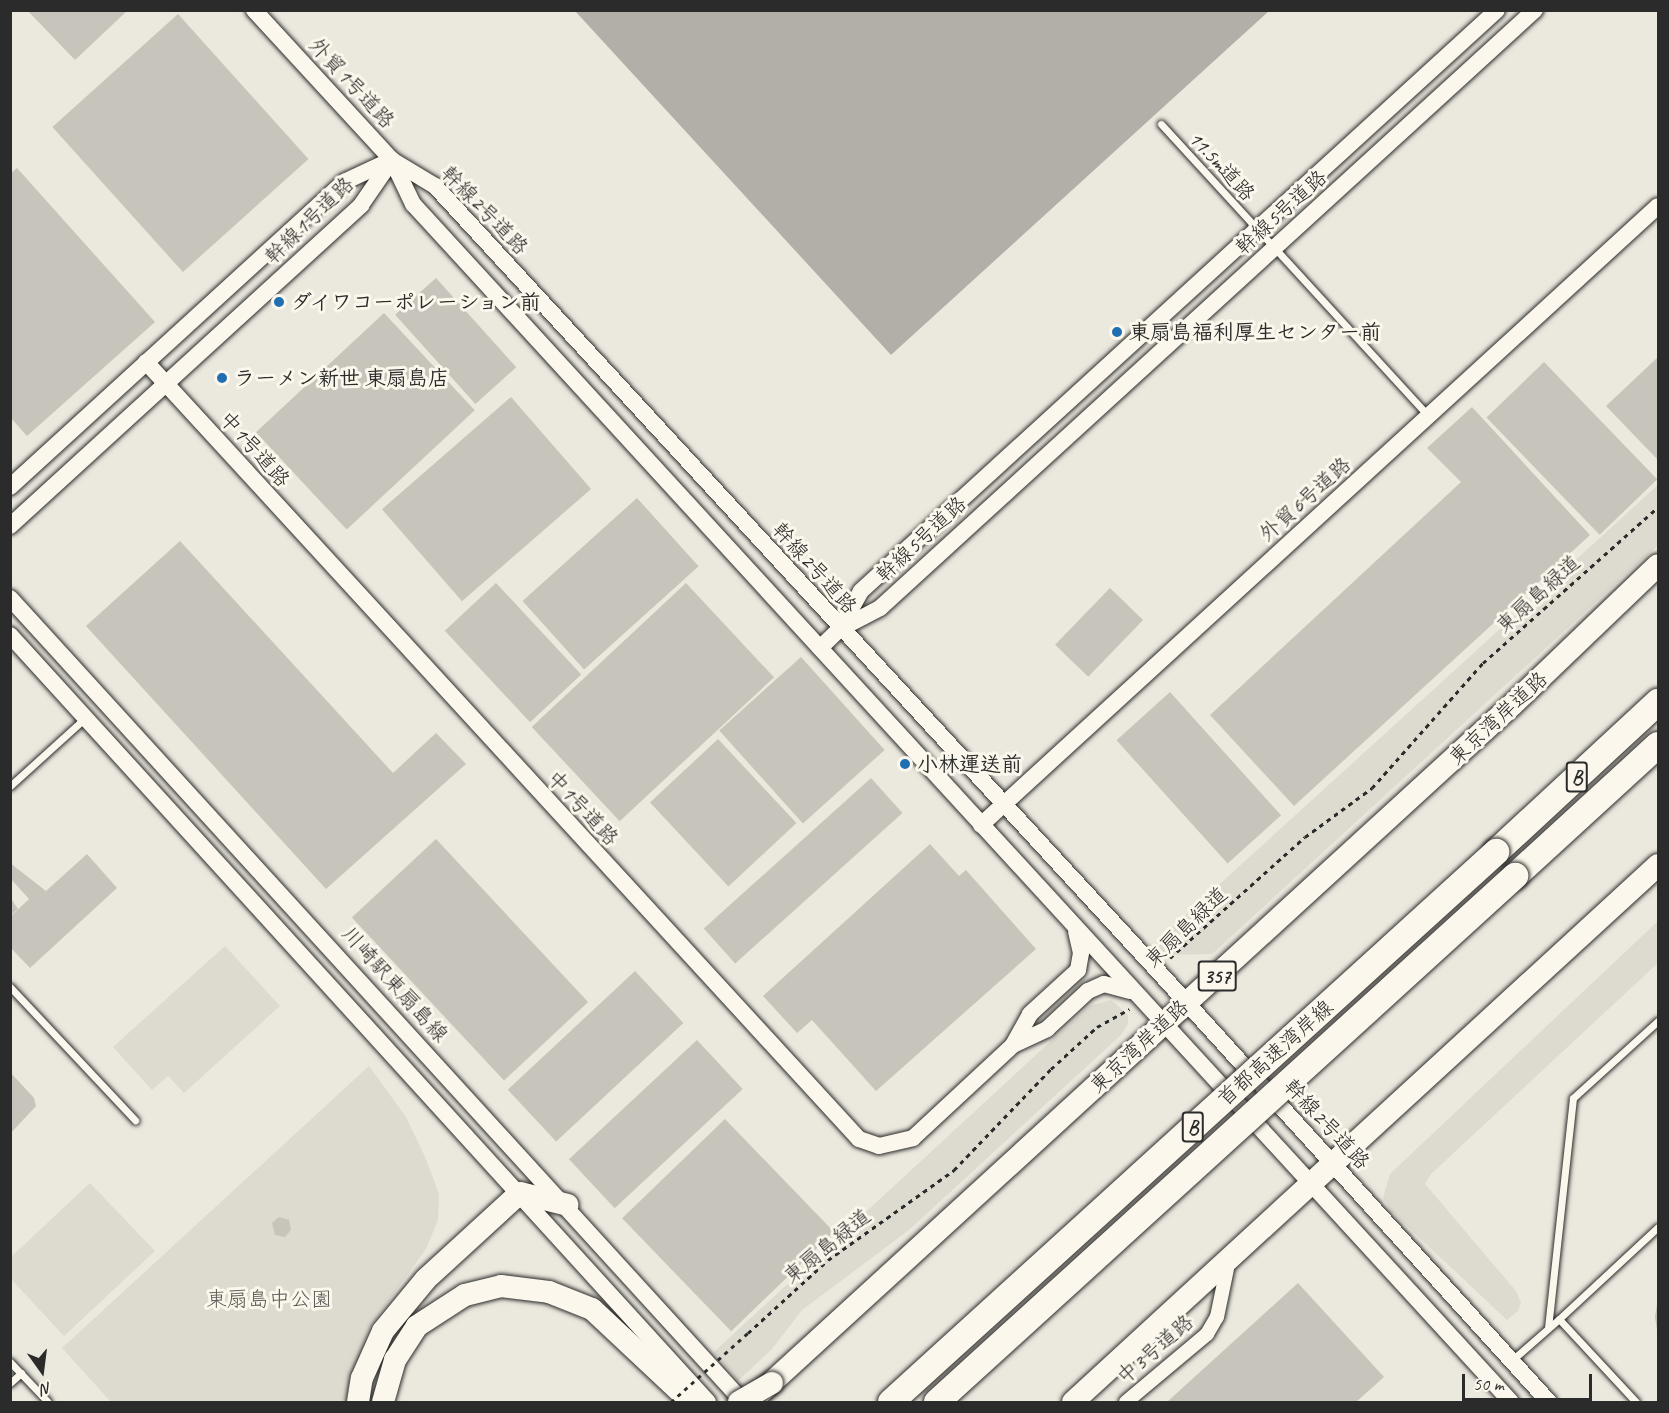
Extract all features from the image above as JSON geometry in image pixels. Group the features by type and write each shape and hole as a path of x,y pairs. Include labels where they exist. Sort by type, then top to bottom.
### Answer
{"highway":[{"name":"東京湾岸道路","path":"750,1402 1659,566"},
{"name":"首都高速湾岸線","path":"891,1402 1659,702"},
{"name":"首都高速湾岸線","path":"937,1402 1659,745"},
{"path":"1074,1402 1088,1394 1308,1184 1659,865"},
{"path":"358,1402 362,1377 383,1331 426,1279 519,1193 568,1205"},
{"path":"383,1402 395,1360 417,1326 465,1295 501,1286 549,1292 592,1309 691,1402"},
{"path":"741,1402 772,1383"}],"street":[{"name":"外貿1号道路","path":"254,10 392,160"},
{"name":"幹線5号道路","path":"840,629 861,591 1256,227 1497,10"},
{"name":"幹線5号道路","path":"840,629 880,608 1535,10"},
{"name":"幹線1号道路","path":"10,487 344,182 392,160"},
{"name":"幹線1号道路","path":"10,526 361,205 392,160"},
{"name":"幹線2号道路","path":"392,160 435,186 1002,805 1157,970 1185,1004 1333,1163 1549,1402"},
{"path":"392,160 413,204 1075,930 1510,1402"},
{"name":"外貿6号道路","path":"981,825 1659,206"},
{"name":"中1号道路","path":"146,362 859,1139 890,1146 913,1138 1013,1045 1047,1029 1096,986 1116,985 1136,996"},
{"name":"川崎駅東扇島線","path":"10,598 568,1205 741,1402"},
{"path":"820,648 840,629"},
{"path":"10,635 708,1402"},
{"name":"中1号道路","path":"1013,1045 1030,1014 1078,970 1081,953 1075,930"},
{"name":"中3号道路","path":"1126,1402 1207,1334 1217,1317 1230,1257"}],"lane":[{"name":"11.5m道路","path":"1161,124 1429,416"},
{"path":"10,786 86,717"},
{"path":"10,987 135,1120"},
{"path":"1548,1328 1573,1098 1659,1021"},
{"path":"1511,1361 1659,1227"},
{"path":"1559,1319 1636,1402"},
{"path":"10,1362 48,1402"},
{"path":"10,1383 21,1373"}],"path":[{"name":"東扇島緑道","path":"1157,970 1305,837 1372,788 1484,663 1659,507"},
{"name":"東扇島緑道","path":"672,1402 828,1260 954,1170 1096,1027 1136,996"}],"shaded area":[{"path":"10,11 575,11 891,355 1269,11 1658,11 1658,1402 11,1402"},
{"path":"575,11 1269,11 891,355"}],"green space":[{"path":"1658,485 1658,545 1212,954 1162,955 1154,944"},
{"path":"1658,921 1658,963 1431,1174 1425,1184 1516,1291 1521,1303 1518,1311 1507,1320 1392,1212 1383,1198 1390,1174"},
{"path":"225,946 280,1006 184,1093 168,1076 152,1090 113,1047"},
{"path":"1111,1000 1128,1015 1128,1024 1121,1035 909,1230 802,1310 772,1349 738,1381 714,1352 1089,1006"},
{"name":"東扇島中公園","path":"369,1066 406,1117 425,1157 439,1194 438,1220 426,1249 370,1327 348,1388 347,1402 111,1402 62,1348"},
{"path":"90,1183 155,1251 64,1336 11,1279 11,1257"}],"building":[{"path":"27,10 128,10 75,60"},
{"path":"178,14 308,159 183,272 52,127"},
{"path":"17,168 155,322 27,436 10,417 10,174"},
{"path":"436,278 516,367 475,404 395,315"},
{"path":"384,313 475,410 347,530 256,432"},
{"path":"1658,357 1658,460 1606,406"},
{"path":"1544,362 1657,479 1600,535 1486,418"},
{"path":"511,397 591,489 462,601 382,509"},
{"path":"1472,407 1590,535 1294,806 1210,715 1461,482 1427,448"},
{"path":"637,498 699,566 584,669 523,601"},
{"path":"180,541 393,773 436,733 466,764 326,889 86,626"},
{"path":"496,583 581,674 530,722 445,631"},
{"path":"686,583 774,677 620,821 532,727"},
{"path":"1110,588 1143,620 1088,677 1055,645"},
{"path":"801,657 885,750 803,823 719,731"},
{"path":"1170,692 1281,815 1228,864 1116,740"},
{"path":"718,739 796,823 728,887 650,802"},
{"path":"871,778 902,813 735,963 704,929"},
{"path":"436,839 588,1002 504,1081 352,917"},
{"path":"930,844 959,876 966,870 1036,949 876,1091 812,1020 797,1033 763,996"},
{"path":"87,854 117,888 30,968 10,947 10,917 29,899 10,878 10,863 46,891"},
{"path":"10,897 18,909 10,916"},
{"path":"635,971 683,1023 556,1142 508,1090"},
{"path":"697,1040 743,1089 615,1208 569,1159"},
{"path":"10,1072 34,1098 36,1106 10,1134"},
{"path":"725,1119 834,1232 731,1331 622,1218"},
{"path":"279,1217 289,1220 291,1230 285,1237 275,1235 272,1223"},
{"path":"1298,1283 1384,1377 1356,1402 1167,1402"},
{"path":"1657,1304 1658,1330 1655,1317"}],"place":[{"name":"ダイワコーポレーション前","path":"279,302"},
{"name":"東扇島福利厚生センター前","path":"1117,332"},
{"name":"ラーメン新世 東扇島店","path":"222,378"},
{"name":"小林運送前","path":"905,764"}]}
